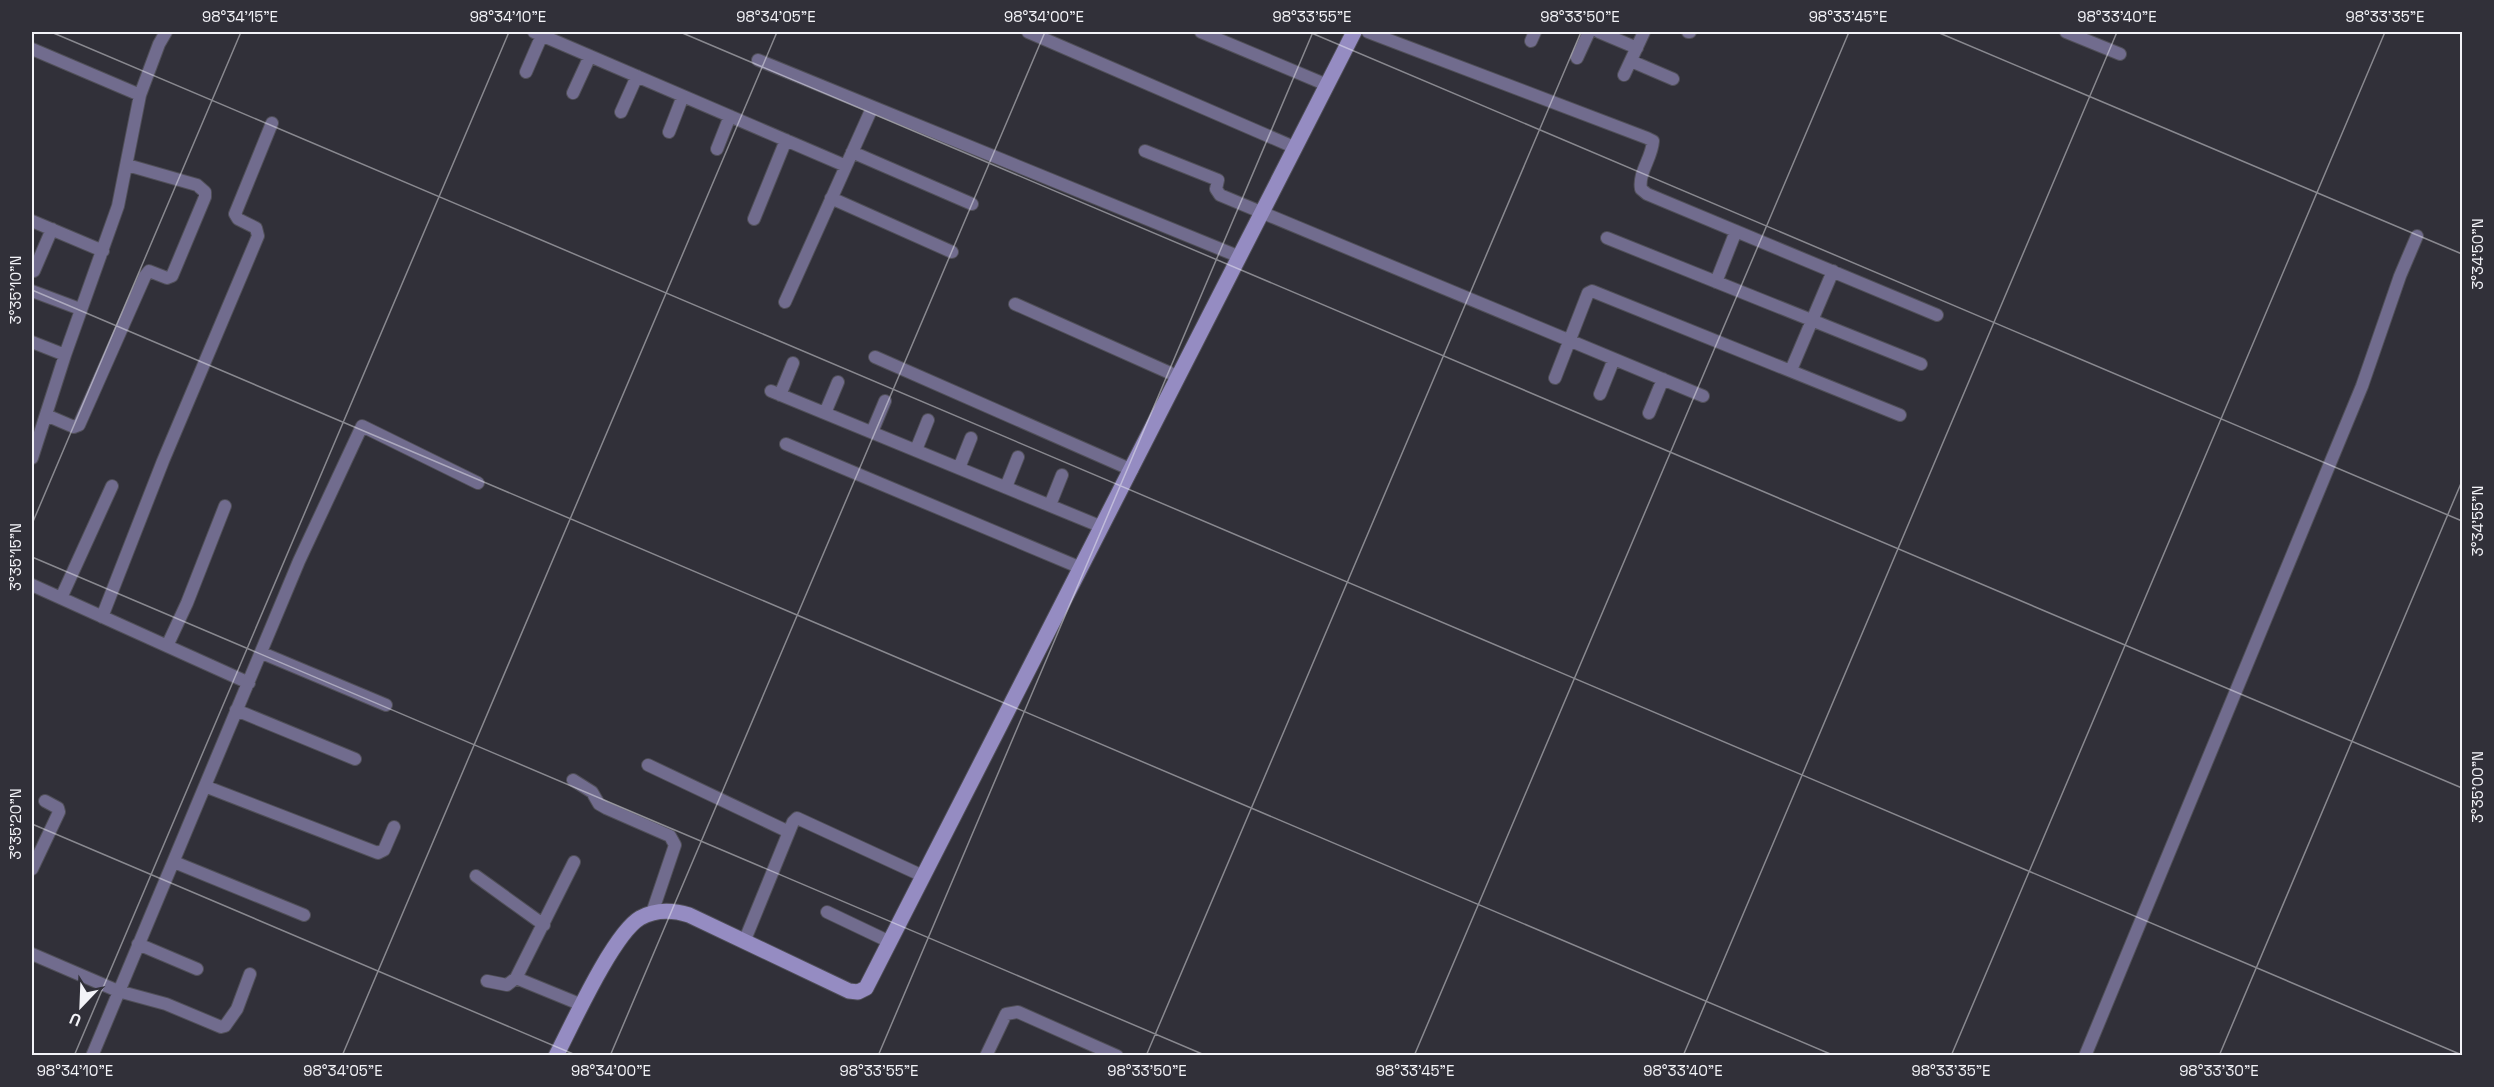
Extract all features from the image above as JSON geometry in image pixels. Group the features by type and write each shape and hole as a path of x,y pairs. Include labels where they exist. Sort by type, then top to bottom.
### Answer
{"street":[{"path":"32,458 36,428 46,415 80,309 118,206 140,95 159,44 166,32"},
{"path":"1028,32 1296,148"},
{"path":"1201,32 1327,85"},
{"path":"556,1056 582,1005 628,928 640,918 652,913 671,910 689,915 849,991 858,992 866,988 1354,32"},
{"path":"1368,32 1647,138 1653,141 1653,148 1640,182 1641,189 1647,195 1938,315"},
{"path":"1577,58 1589,32"},
{"path":"1599,32 1637,48"},
{"path":"1624,75 1644,32"},
{"path":"2069,32 2120,54"},
{"path":"526,72 538,33 846,166"},
{"path":"32,49 140,95"},
{"path":"573,93 590,56"},
{"path":"758,60 1240,257"},
{"path":"1631,61 1673,79"},
{"path":"621,112 637,76"},
{"path":"669,132 683,96"},
{"path":"785,302 872,108"},
{"path":"717,149 730,116"},
{"path":"102,617 163,461 258,236 256,228 238,219 236,210 272,123"},
{"path":"754,219 786,140"},
{"path":"1145,151 1218,180 1216,189 1220,195 1703,396"},
{"path":"852,152 972,204"},
{"path":"46,415 74,427 79,425 145,276 150,271 167,278 172,276 204,196 205,192 197,185 127,165"},
{"path":"831,198 952,252"},
{"path":"32,221 103,251"},
{"path":"34,271 52,229"},
{"path":"1716,282 1736,231"},
{"path":"2085,1056 2362,386 2400,276 2417,236"},
{"path":"1607,238 1921,364"},
{"path":"1791,370 1833,271"},
{"path":"32,291 80,309"},
{"path":"1555,378 1588,293 1592,291 1900,415"},
{"path":"1015,304 1179,377"},
{"path":"32,342 65,355"},
{"path":"874,357 1132,470"},
{"path":"1600,394 1614,359"},
{"path":"793,363 776,393 1102,527"},
{"path":"1649,413 1663,380"},
{"path":"825,413 838,382"},
{"path":"872,432 885,401"},
{"path":"916,450 928,420"},
{"path":"92,1056 207,786 236,710 299,561 362,426 478,483"},
{"path":"959,468 971,438"},
{"path":"786,444 1081,568"},
{"path":"1006,487 1018,457"},
{"path":"1050,505 1062,475"},
{"path":"61,598 112,486"},
{"path":"167,646 187,603 225,506"},
{"path":"32,585 249,683"},
{"path":"262,653 386,705"},
{"path":"236,710 355,759"},
{"path":"648,765 789,832"},
{"path":"573,780 592,792 599,804 673,839 675,845 652,913"},
{"path":"207,786 378,853 384,850 393,827"},
{"path":"32,869 59,812 58,808 45,801"},
{"path":"744,942 793,822 797,818 923,876"},
{"path":"174,862 304,915"},
{"path":"487,981 507,985 516,978 574,862"},
{"path":"476,876 544,925"},
{"path":"827,912 890,942"},
{"path":"138,944 197,969"},
{"path":"32,954 118,991 166,1004 221,1027 225,1026 237,1009 250,974"},
{"path":"516,978 582,1005"},
{"path":"986,1056 1006,1014 1018,1012 1117,1056"}]}
